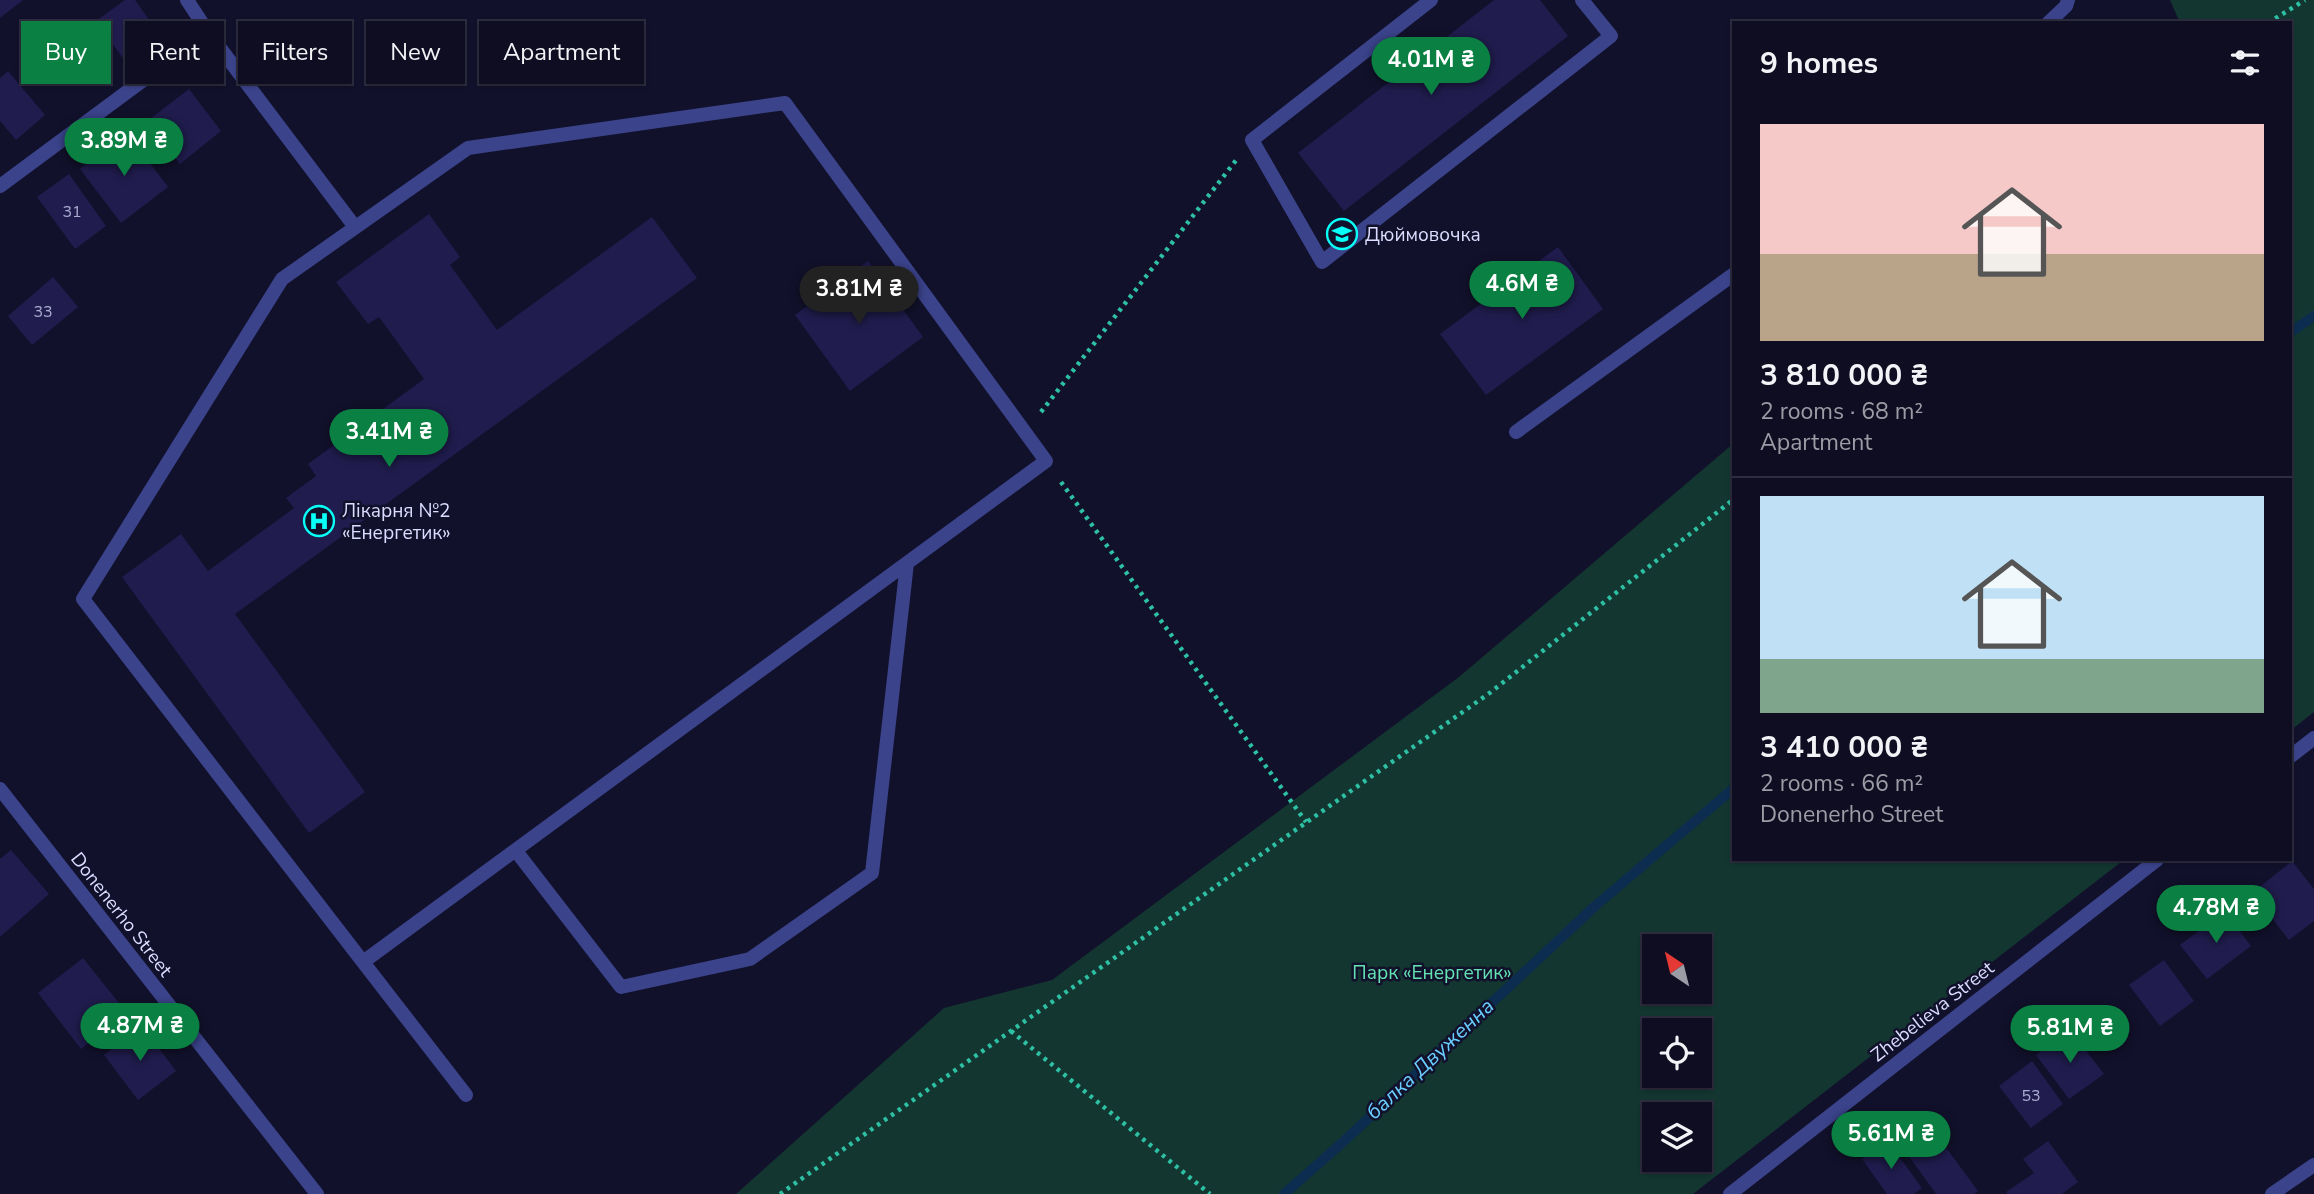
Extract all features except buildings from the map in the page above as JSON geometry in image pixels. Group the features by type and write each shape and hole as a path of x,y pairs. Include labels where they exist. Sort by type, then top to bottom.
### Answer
{"street":[{"path":"187,0 201,21"},
{"path":"1431,0 1252,141 1322,262 1612,36 1582,0"},
{"path":"2050,21 2066,6 2068,0"},
{"path":"224,53 355,227"},
{"path":"0,186 138,84"},
{"path":"363,962 1046,461 785,103 468,148 355,227 282,279 83,599 363,962 466,1095"},
{"path":"1516,432 1732,275"},
{"path":"516,850 621,987 750,959 872,873 907,563"},
{"path":"2292,755 2314,738"},
{"name":"Donenerho Street","path":"0,789 317,1194"},
{"name":"Zhebelieva Street","path":"1730,1194 2155,861"},
{"path":"2273,1194 2314,1165"}],"path":[{"path":"2271,21 2305,0"},
{"path":"1025,433 1252,141"},
{"path":"1046,461 1306,822"},
{"path":"780,1194 1491,692 1732,501"},
{"path":"1011,1031 1210,1194"}],"green space":[{"path":"2170,0 2314,0 2314,712 2292,729 2292,21 2179,21"},
{"name":"Парк «Енергетик»","path":"1732,445 1732,861 2122,861 1693,1194 736,1194 944,1008 1052,980 1459,677"}],"waterway":[{"name":"балка Двуженна","path":"2292,331 2314,316"},
{"name":"балка Двуженна","path":"1284,1194 1594,907 1732,790"}],"place":[{"name":"Дюймовочка","path":"1342,234"},
{"name":"Лікарня №2 «Енергетик»","path":"319,521"}]}
